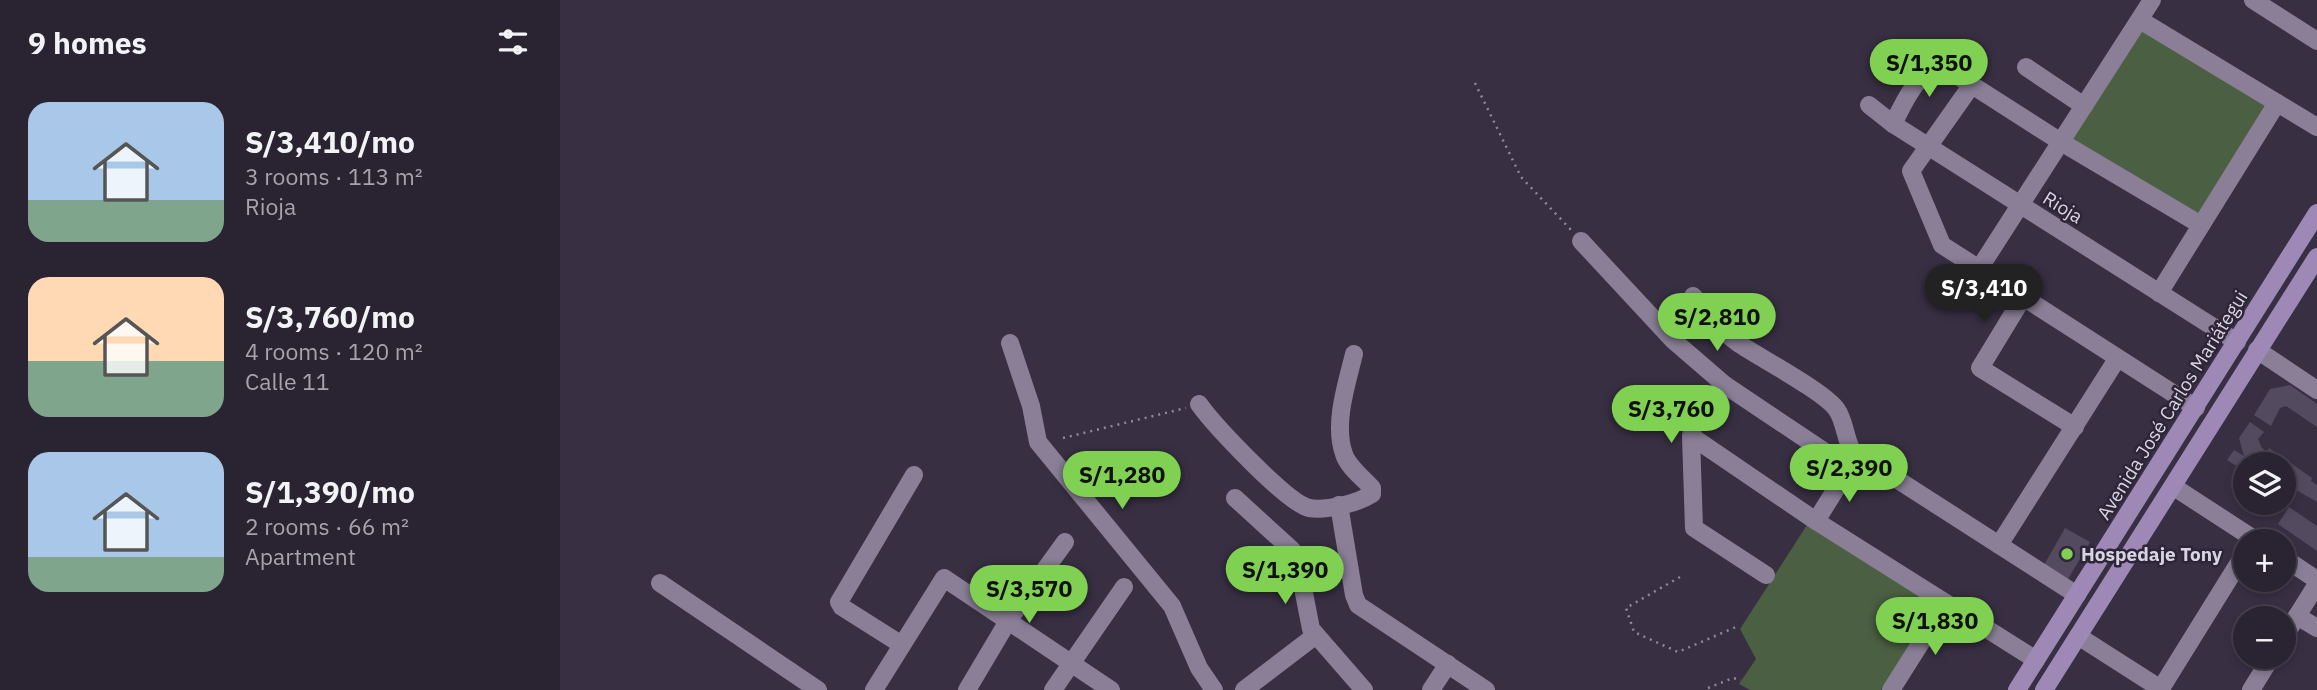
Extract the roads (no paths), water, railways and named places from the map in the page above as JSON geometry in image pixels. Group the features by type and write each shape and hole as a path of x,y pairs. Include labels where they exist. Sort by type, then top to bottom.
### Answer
{"main road":[{"name":"Avenida José Carlos Mariátegui","path":"2020,685 2317,214"},
{"path":"2020,685 2041,690 2174,487 2317,257"}],"street":[{"path":"1979,269 2152,0"},
{"path":"2253,0 2317,41"},
{"path":"2140,20 2317,127"},
{"path":"2026,67 2084,106"},
{"path":"1894,124 1916,83 1942,68 2201,225"},
{"path":"1971,86 1911,171 1942,245 2022,299 2196,408"},
{"path":"2159,293 2277,103"},
{"name":"Rioja","path":"1869,105 1894,124 2237,342"},
{"path":"1581,241 1657,324 1725,385 1855,465 1870,462 2077,595"},
{"path":"1693,296 1718,326 1738,343 1837,410 1855,465"},
{"path":"2022,299 1980,368 2075,426"},
{"path":"1010,343 1031,406 1038,442 1164,595 1199,668 1214,690"},
{"path":"2257,350 2317,390"},
{"path":"1199,404 1240,453 1290,496 1309,508 1339,505 1372,494 1372,488 1343,453 1342,413 1354,354"},
{"path":"1999,545 2118,359"},
{"path":"1725,385 1693,427 1691,436 1695,527 1766,575"},
{"path":"1691,436 1816,521 2036,660"},
{"path":"1816,521 1855,465"},
{"path":"902,645 842,607 839,602 914,475"},
{"path":"2174,487 2233,529"},
{"path":"1235,498 1297,557 1307,616 1316,635 1363,690"},
{"path":"1339,505 1354,596 1359,605 1486,690"},
{"path":"967,690 1008,621 1065,542"},
{"path":"2296,567 2317,582 2297,616 2317,628"},
{"path":"2078,636 2160,690 2233,573"},
{"path":"874,690 944,578 1111,690"},
{"path":"660,583 818,690"},
{"path":"1053,690 1124,587"},
{"path":"1891,690 1946,603"},
{"path":"1244,690 1316,635"},
{"path":"1431,690 1448,664"},
{"path":"2251,690 2264,669"}],"place":[{"name":"Hospedaje Tony","path":"2067,554"}]}
